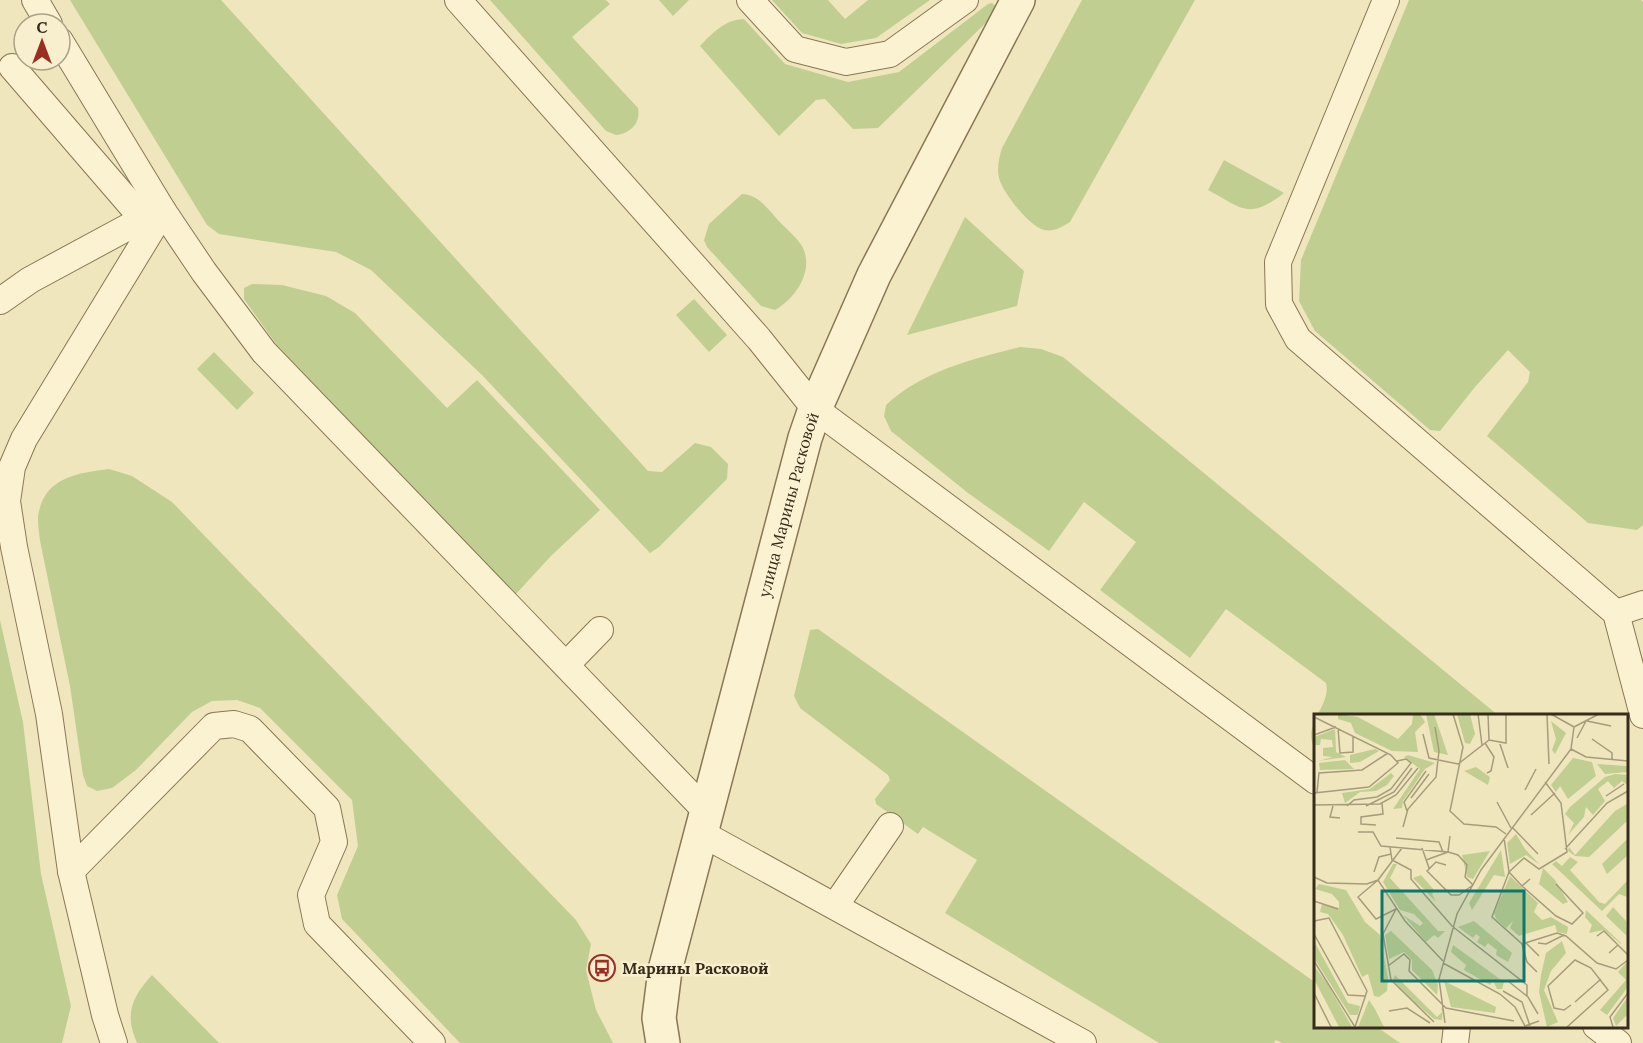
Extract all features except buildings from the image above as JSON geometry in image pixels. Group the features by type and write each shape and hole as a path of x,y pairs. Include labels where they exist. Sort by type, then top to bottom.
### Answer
{"street":[{"name":"улица Марины Расковой","path":"663,1043 659,1018 665,970 805,438 815,409 874,275 1018,0"}],"lane":[{"path":"458,0 759,339 815,409 1314,780"},
{"path":"750,0 795,49 846,62 890,54 965,0"},
{"path":"1386,0 1278,262 1279,304 1298,339 1616,613 1643,715"},
{"path":"72,63 153,215"},
{"path":"17,72 204,272 264,352 566,665 704,822 835,906 1083,1043"},
{"path":"0,301 30,280 153,215"},
{"path":"114,1043 105,1015 71,871 49,714 14,547 7,501 12,467 24,439 153,215"},
{"path":"1616,613 1643,604"},
{"path":"566,665 600,630"},
{"path":"71,871 214,726 234,724 250,729 327,808 334,842 311,895 317,924 432,1043"},
{"path":"835,906 890,826"},
{"path":"1455,1043 1457,1028"},
{"path":"1599,1028 1618,1043"}],"green space":[{"path":"70,0 221,0 648,471 662,472 695,443 711,447 728,464 727,479 659,547 650,553 482,375 371,270 336,252 219,234 207,225"},
{"path":"490,0 606,0 610,4 572,37 638,108 638,118 634,126 616,135 606,131"},
{"path":"659,0 689,0 673,16"},
{"path":"772,0 828,0 845,19 868,0 930,0 876,38 841,44 802,33"},
{"path":"1082,0 1195,0 1070,222 1055,230 1044,230 1032,223 1007,194 999,177 999,160 1002,148"},
{"path":"1409,0 1641,0 1643,2 1643,525 1637,530 1588,523 1487,436 1528,382 1530,372 1508,350 1440,431 1430,430 1315,331 1299,301 1301,260"},
{"path":"992,3 997,7 996,13 878,128 853,129 825,99 816,100 779,136 700,46 725,24 744,19 785,64 848,82 899,72"},
{"path":"1224,160 1284,193 1262,207 1246,209 1208,190"},
{"path":"742,194 753,197 766,207 798,241 806,257 801,284 789,299 775,310 761,306 707,247 704,240 709,224"},
{"path":"965,217 1024,271 1017,306 907,335"},
{"path":"252,284 282,285 326,296 355,313 447,408 477,380 600,510 551,556 515,595 276,344 244,299 244,288"},
{"path":"694,299 727,335 709,352 676,315"},
{"path":"1020,347 1041,349 1063,357 1497,714 1318,714 1325,700 1326,683 1226,609 1190,658 1100,590 1136,542 1084,502 1049,551 968,493 891,431 884,416 886,405 900,393 932,375 984,356"},
{"path":"214,352 254,393 237,410 197,369"},
{"path":"109,469 132,476 172,502 576,920 591,944 586,970 596,1010 613,1043 460,1043 342,919 337,895 358,846 352,800 260,708 237,700 212,701 192,712 136,770 112,788 97,791 87,786 83,775 70,686 40,541 38,517 41,504 54,486 73,476"},
{"path":"0,620 23,722 41,874 71,1006 62,1043 0,1043"},
{"path":"818,629 1314,982 1314,1028 1378,1028 1400,1043 1282,1043 1276,1040 1274,1043 1159,1043 945,913 977,860 923,827 918,834 876,804 875,799 890,780 888,775 800,708 794,696 810,630"},
{"path":"1314,723 1314,746 1311,733"},
{"path":"152,975 219,1043 137,1043 131,1023 132,1006 139,991"}],"place":[{"name":"Марины Расковой","path":"602,968"}]}
